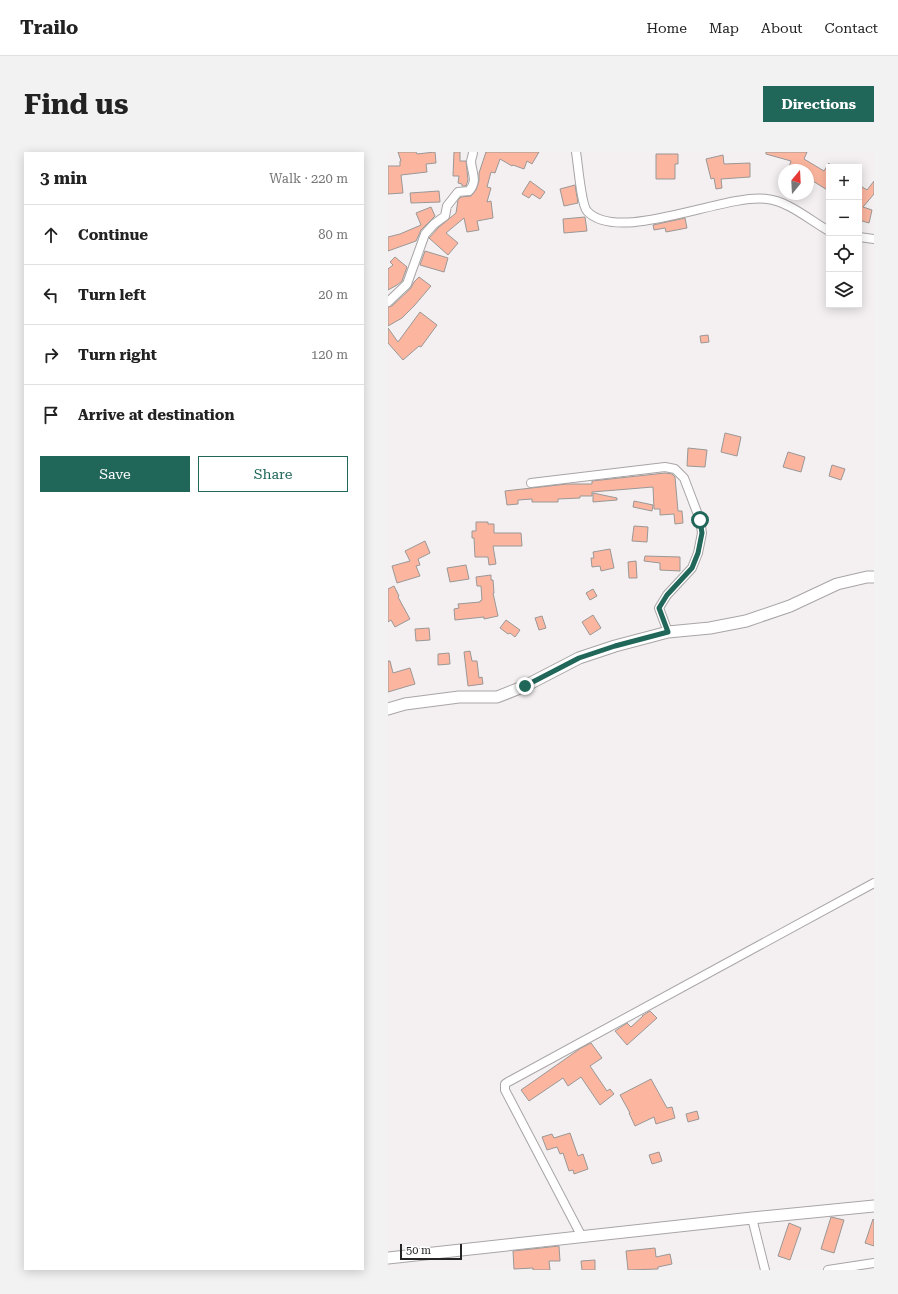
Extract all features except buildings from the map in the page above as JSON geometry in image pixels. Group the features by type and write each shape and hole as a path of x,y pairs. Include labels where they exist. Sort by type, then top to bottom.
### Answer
{"street":[{"path":"388,302 406,284 425,234 434,224 445,216 447,206 458,192 469,191 472,188 475,175 471,161 473,152"},
{"path":"576,152 582,194 586,210 596,218 614,222 638,223 749,199 768,199 799,212 826,229"},
{"path":"862,237 874,239"},
{"path":"531,482 665,467 675,469 684,478 700,520 702,533 698,553 692,568 667,595 659,608 668,632"},
{"path":"388,709 405,704 460,697 497,697 525,686 579,658 615,646 668,632 710,628 746,621 790,606 837,584 867,577 874,577"},
{"path":"582,1237 505,1090 505,1084 874,883"},
{"path":"388,1258 874,1206"},
{"path":"752,1218 765,1270"},
{"path":"828,1270 874,1263"}],"route":[{"path":"525,686 579,658 615,646 668,632 661,617 659,608 667,595 692,568 698,553 702,533 700,520"}]}
